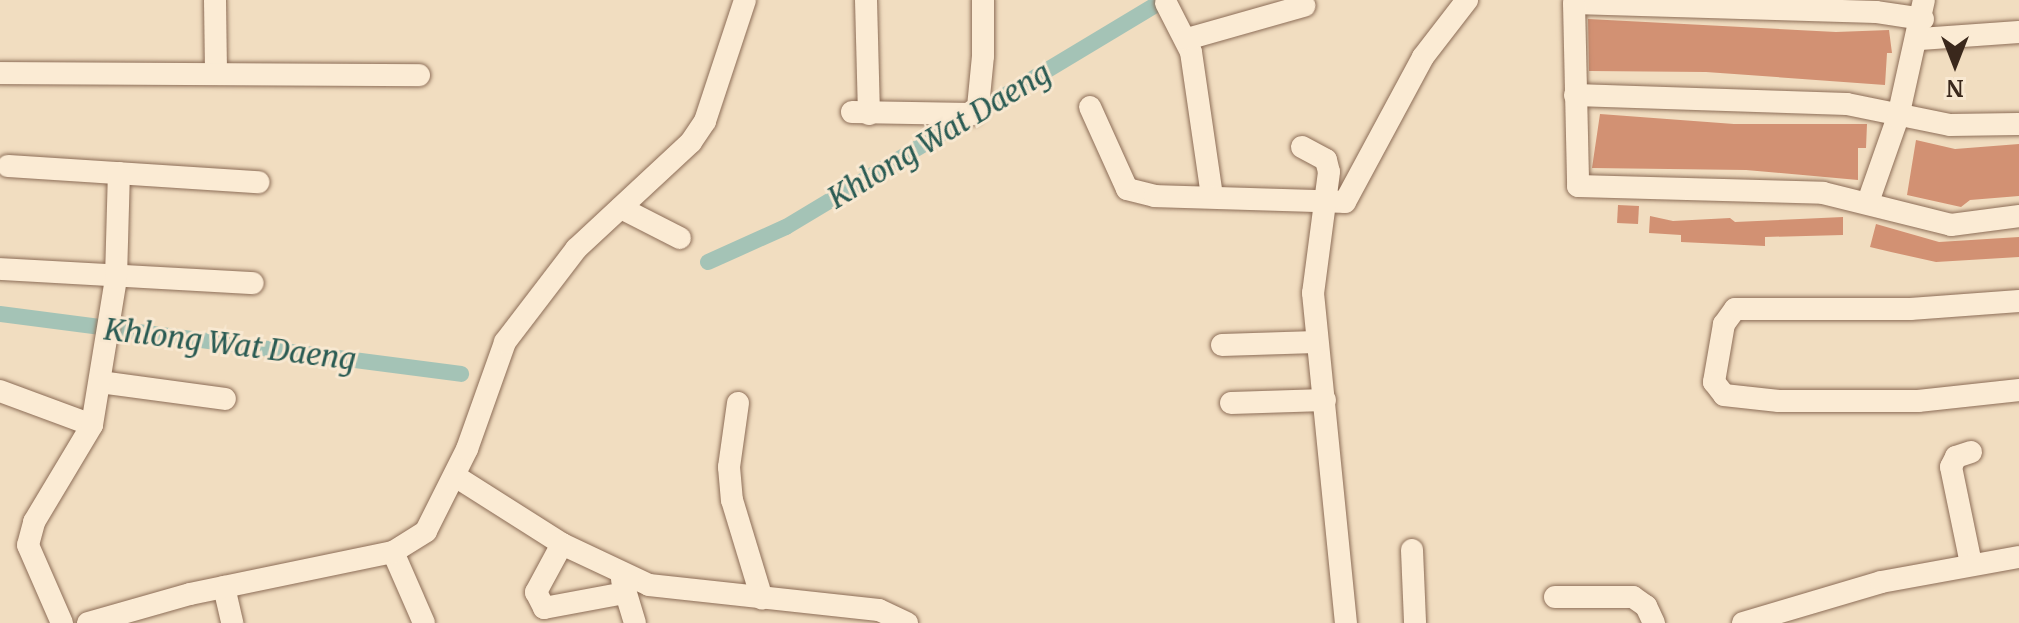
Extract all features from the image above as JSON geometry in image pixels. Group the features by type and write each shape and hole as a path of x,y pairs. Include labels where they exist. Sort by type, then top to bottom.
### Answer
{"street":[{"path":"215,0 216,71"},
{"path":"88,623 224,587 393,552 426,531 455,476 505,342 576,249 621,208 705,121 745,0"},
{"path":"866,0 860,113 972,114 978,107 983,56 983,0"},
{"path":"1090,107 1127,189 1155,196 1349,200 1423,57 1467,0"},
{"path":"2019,32 1876,12 1580,1 1570,9 1578,186 1823,193 1951,225 2019,216"},
{"path":"1166,3 1187,39 1212,196"},
{"path":"1187,39 1304,6"},
{"path":"1868,202 1898,117 1922,19"},
{"path":"0,73 216,71 419,75"},
{"path":"1575,95 1847,104 1898,117 1950,125 2019,124"},
{"path":"1302,147 1328,163 1327,201 1314,258 1316,342 1325,400 1346,623"},
{"path":"8,166 258,182"},
{"path":"62,623 28,545 34,522 92,425 116,278 119,173"},
{"path":"621,208 680,238"},
{"path":"0,269 116,278 253,283"},
{"path":"2019,301 1910,309 1735,309 1724,324 1714,382 1724,395 1779,401 1918,401 2019,390"},
{"path":"1222,345 1316,342"},
{"path":"100,382 225,399"},
{"path":"0,391 92,425"},
{"path":"1231,403 1325,400"},
{"path":"738,403 729,467 732,500 762,599"},
{"path":"1971,452 1956,457 1951,467 1971,564"},
{"path":"455,476 623,584 635,623"},
{"path":"562,544 536,592 544,608 623,584 649,585 762,599 907,623"},
{"path":"1412,550 1415,623"},
{"path":"393,552 424,623"},
{"path":"1743,623 1794,604 1971,564 2019,557"},
{"path":"224,587 232,623"},
{"path":"1555,597 1633,597 1646,606 1654,623"}],"building":[{"path":"1588,19 1836,32 1889,30 1892,53 1887,53 1885,85 1706,72 1589,71"},
{"path":"1600,114 1734,124 1867,124 1866,148 1858,148 1858,180 1746,170 1592,168"},
{"path":"1916,140 1955,149 2019,144 2019,196 1970,200 1961,207 1907,195"},
{"path":"1618,205 1639,206 1638,224 1617,223"},
{"path":"1650,216 1673,221 1730,218 1735,222 1843,217 1843,235 1765,237 1765,246 1681,242 1681,235 1649,233"},
{"path":"1876,224 1939,242 2019,237 2019,257 1936,262 1891,252 1870,247"}],"waterway":[{"name":"Khlong Wat Daeng","path":"708,262 786,227 1164,0"},
{"name":"Khlong Wat Daeng","path":"0,314 461,374"}]}
